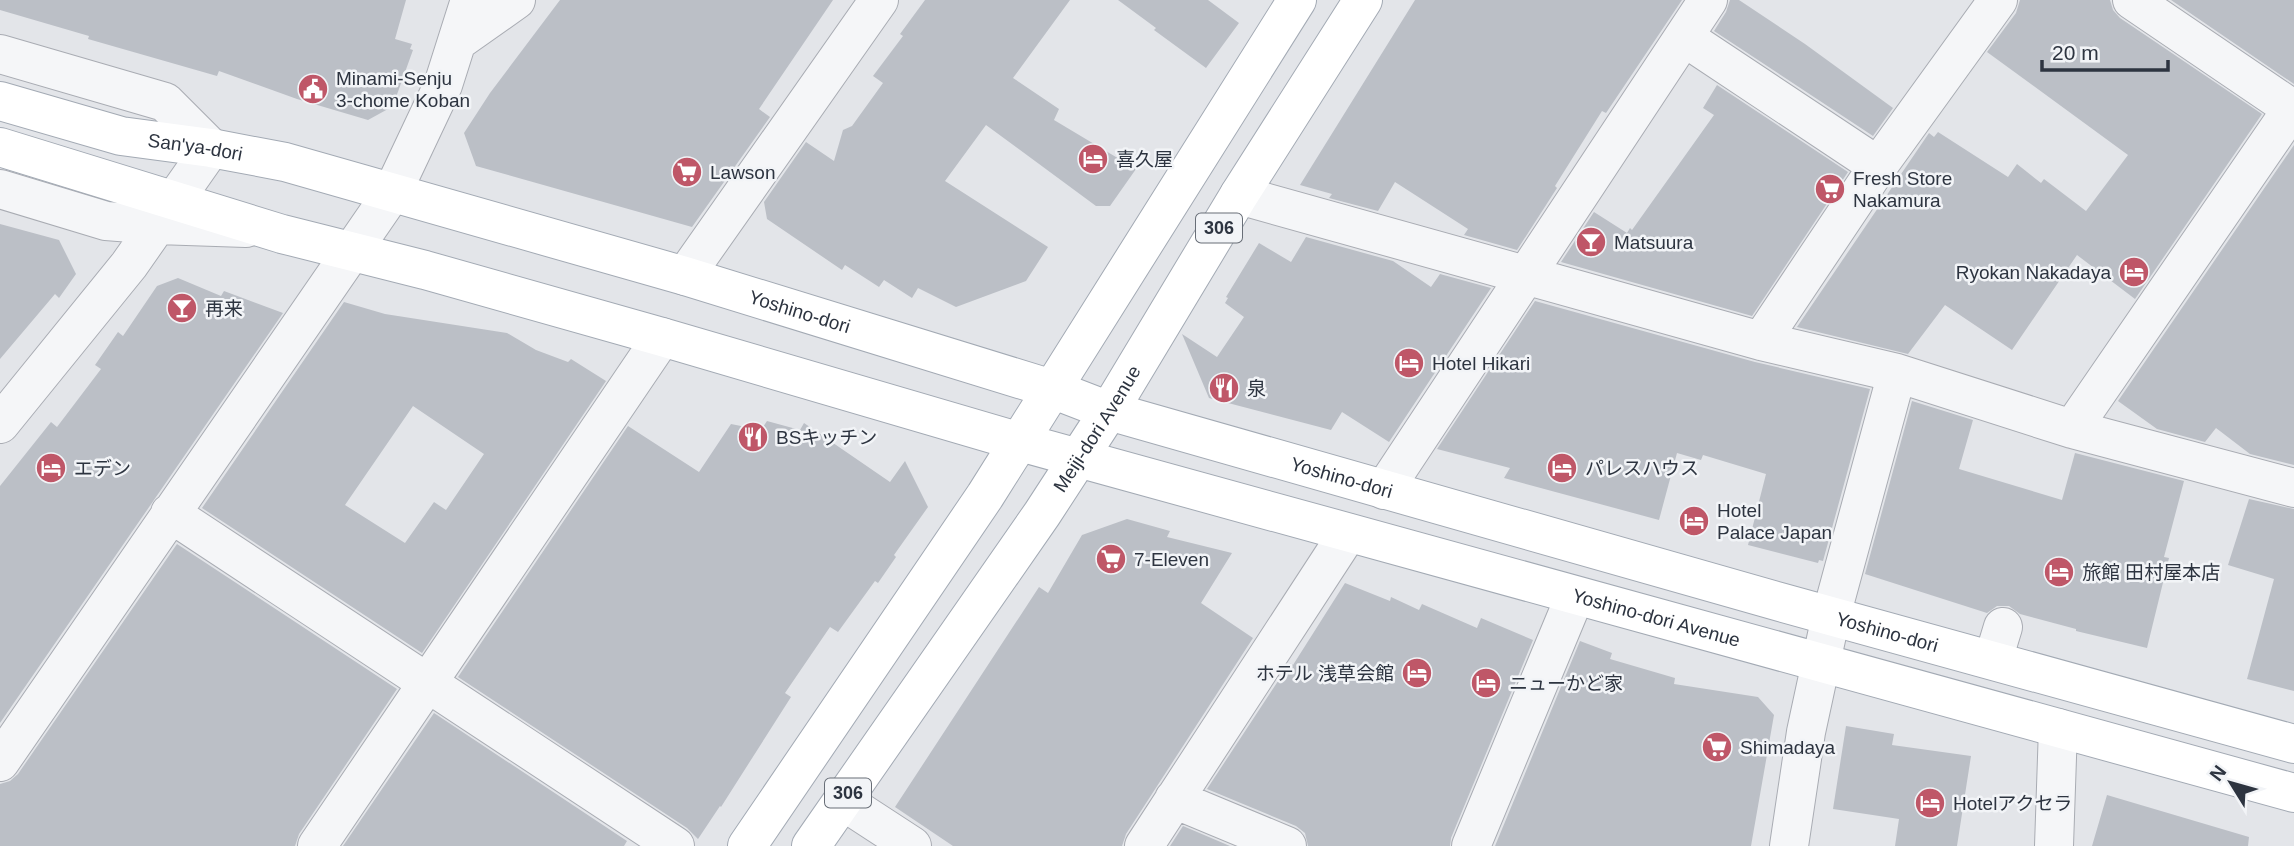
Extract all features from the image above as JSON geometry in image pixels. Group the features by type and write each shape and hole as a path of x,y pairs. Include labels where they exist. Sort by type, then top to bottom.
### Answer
{"main road":[{"name":"306","path":"747,846 971,518 1297,0"},
{"name":"Meiji-dori Avenue","path":"811,846 1079,458 1239,195 1363,0"},
{"name":"San'ya-dori","path":"0,101 121,136 211,148 285,162 393,193"},
{"path":"0,147 167,213 265,229 425,270 1020,442"},
{"name":"Yoshino-dori","path":"393,193 685,276 1052,389 1109,411 1831,616 1998,643 2294,744"},
{"name":"Yoshino-dori Avenue","path":"1020,442 2294,793"}],"street":[{"path":"0,762 393,193 443,85 470,0"},
{"path":"458,41 516,0"},
{"path":"685,276 878,0"},
{"path":"1384,490 1708,0"},
{"path":"1760,341 1878,166 1998,0"},
{"path":"2072,429 2293,109 2132,0"},
{"path":"1684,37 1878,166"},
{"path":"0,54 165,102 211,148 167,213 101,301 0,424"},
{"path":"0,189 106,221 167,213"},
{"path":"1239,195 1760,341 1897,373 2072,429 2294,488"},
{"path":"317,846 662,337"},
{"path":"1789,846 1806,732 1831,616 1897,373"},
{"path":"170,513 675,846"},
{"path":"1144,846 1348,533"},
{"path":"1471,846 1575,596"},
{"path":"2054,846 2058,728"},
{"path":"1174,799 1287,846"},
{"path":"843,801 912,846"}],"building":[{"path":"0,0 406,0 395,39 412,44 410,49 413,50 395,100 388,109 368,120 297,99 219,71 217,76 88,39 89,36 0,10"},
{"path":"560,0 833,0 759,109 770,117 692,227 476,166 464,133 490,93"},
{"path":"925,0 1070,0 1013,78 1059,109 1054,120 1136,169 1110,206 1096,206 986,125 945,181 1048,247 1026,281 956,307 918,288 912,298 884,280 879,287 845,265 842,270 767,219 764,202 806,142 834,161 843,130 852,126 883,83 873,76 903,36 900,34"},
{"path":"1118,0 1208,0 1239,23 1206,68"},
{"path":"1415,0 1682,0 1606,113 1602,111 1517,250 1464,235 1468,229 1395,182 1378,211 1329,198 1332,194 1300,185"},
{"path":"1730,0 1739,0 1893,108 1873,136 1714,31"},
{"path":"2020,0 2110,0 2113,10 2120,18 2262,114 2135,299 2077,255 2012,350 1945,305 1908,354 1797,327 1929,133 1934,137 1938,132 2008,177 2017,164 2041,183 2044,179 2086,211 2128,155 1987,52 2016,13"},
{"path":"2171,0 2294,0 2294,84"},
{"path":"1717,85 1848,172 1752,316 1561,262 1594,212 1627,233 1630,228 1632,230 1714,115 1703,108"},
{"path":"2294,145 2294,465 2250,454 2216,428 2205,442 2157,429 2118,401"},
{"path":"0,224 59,240 76,274 59,298 55,294 0,359"},
{"path":"1306,237 1393,261 1431,287 1440,274 1491,288 1389,442 1342,412 1331,430 1209,398 1182,334 1217,357 1244,317 1225,303 1228,298 1226,297 1259,243 1291,262"},
{"path":"178,278 221,296 224,291 283,313 0,723 0,486 51,422 57,427 101,369 95,365 118,332 123,336 157,286"},
{"path":"1535,301 1755,362 1870,389 1823,561 1819,560 1818,563 1748,545 1766,474 1703,455 1701,460 1677,453 1659,520 1504,478 1510,468 1437,449"},
{"path":"344,302 385,314 507,333 536,350 568,362 571,359 606,381 422,653 202,508","holes":["413,406 484,454 446,510 434,502 405,543 345,505"]},
{"path":"1912,401 1973,420 1959,469 2062,500 2075,453 2184,481 2164,557 2169,558 2147,648 2020,614 2009,606 1997,606 1987,613 1865,574"},
{"path":"767,421 800,430 804,423 890,482 905,461 928,507 878,583 875,581 838,632 830,627 785,693 791,697 698,839 687,828 458,677 628,426 699,472 731,424 761,430"},
{"path":"2249,499 2294,509 2294,691 2247,679 2274,579 2228,565"},
{"path":"1127,519 1170,531 1167,537 1232,553 1201,603 1253,638 1126,834 1122,846 953,846 895,807 1039,587 1048,593 1082,535"},
{"path":"177,544 397,689 299,834 295,846 0,846 0,784 10,781 18,774"},
{"path":"1345,583 1390,601 1391,597 1419,610 1422,604 1477,628 1481,618 1533,640 1450,846 1308,846 1305,833 1296,826 1207,789 1290,663 1293,665"},
{"path":"1580,641 1612,653 1610,659 1675,678 1674,684 1758,697 1774,715 1751,846 1495,846"},
{"path":"434,713 627,841 624,846 343,846"},
{"path":"1846,726 1894,734 1892,745 1971,756 1957,846 1895,846 1899,819 1833,809"},
{"path":"2107,795 2249,837 2248,846 2092,846"},
{"path":"1183,826 1230,846 1170,846"}],"place":[{"name":"Minami-Senju 3-chome Koban","path":"313,89"},
{"name":"喜久屋","path":"1093,159"},
{"name":"Lawson","path":"687,172"},
{"name":"Fresh Store Nakamura","path":"1830,189"},
{"name":"Matsuura","path":"1591,242"},
{"name":"Ryokan Nakadaya","path":"2134,272"},
{"name":"再来","path":"182,308"},
{"name":"Hotel Hikari","path":"1409,363"},
{"name":"泉","path":"1224,388"},
{"name":"BSキッチン","path":"753,437"},
{"name":"エデン","path":"51,468"},
{"name":"パレスハウス","path":"1562,468"},
{"name":"Hotel Palace Japan","path":"1694,521"},
{"name":"7-Eleven","path":"1111,559"},
{"name":"旅館 田村屋本店","path":"2059,572"},
{"name":"ホテル 浅草会館","path":"1417,673"},
{"name":"ニューかど家","path":"1486,683"},
{"name":"Shimadaya","path":"1717,747"},
{"name":"Hotelアクセラ","path":"1930,803"}]}
